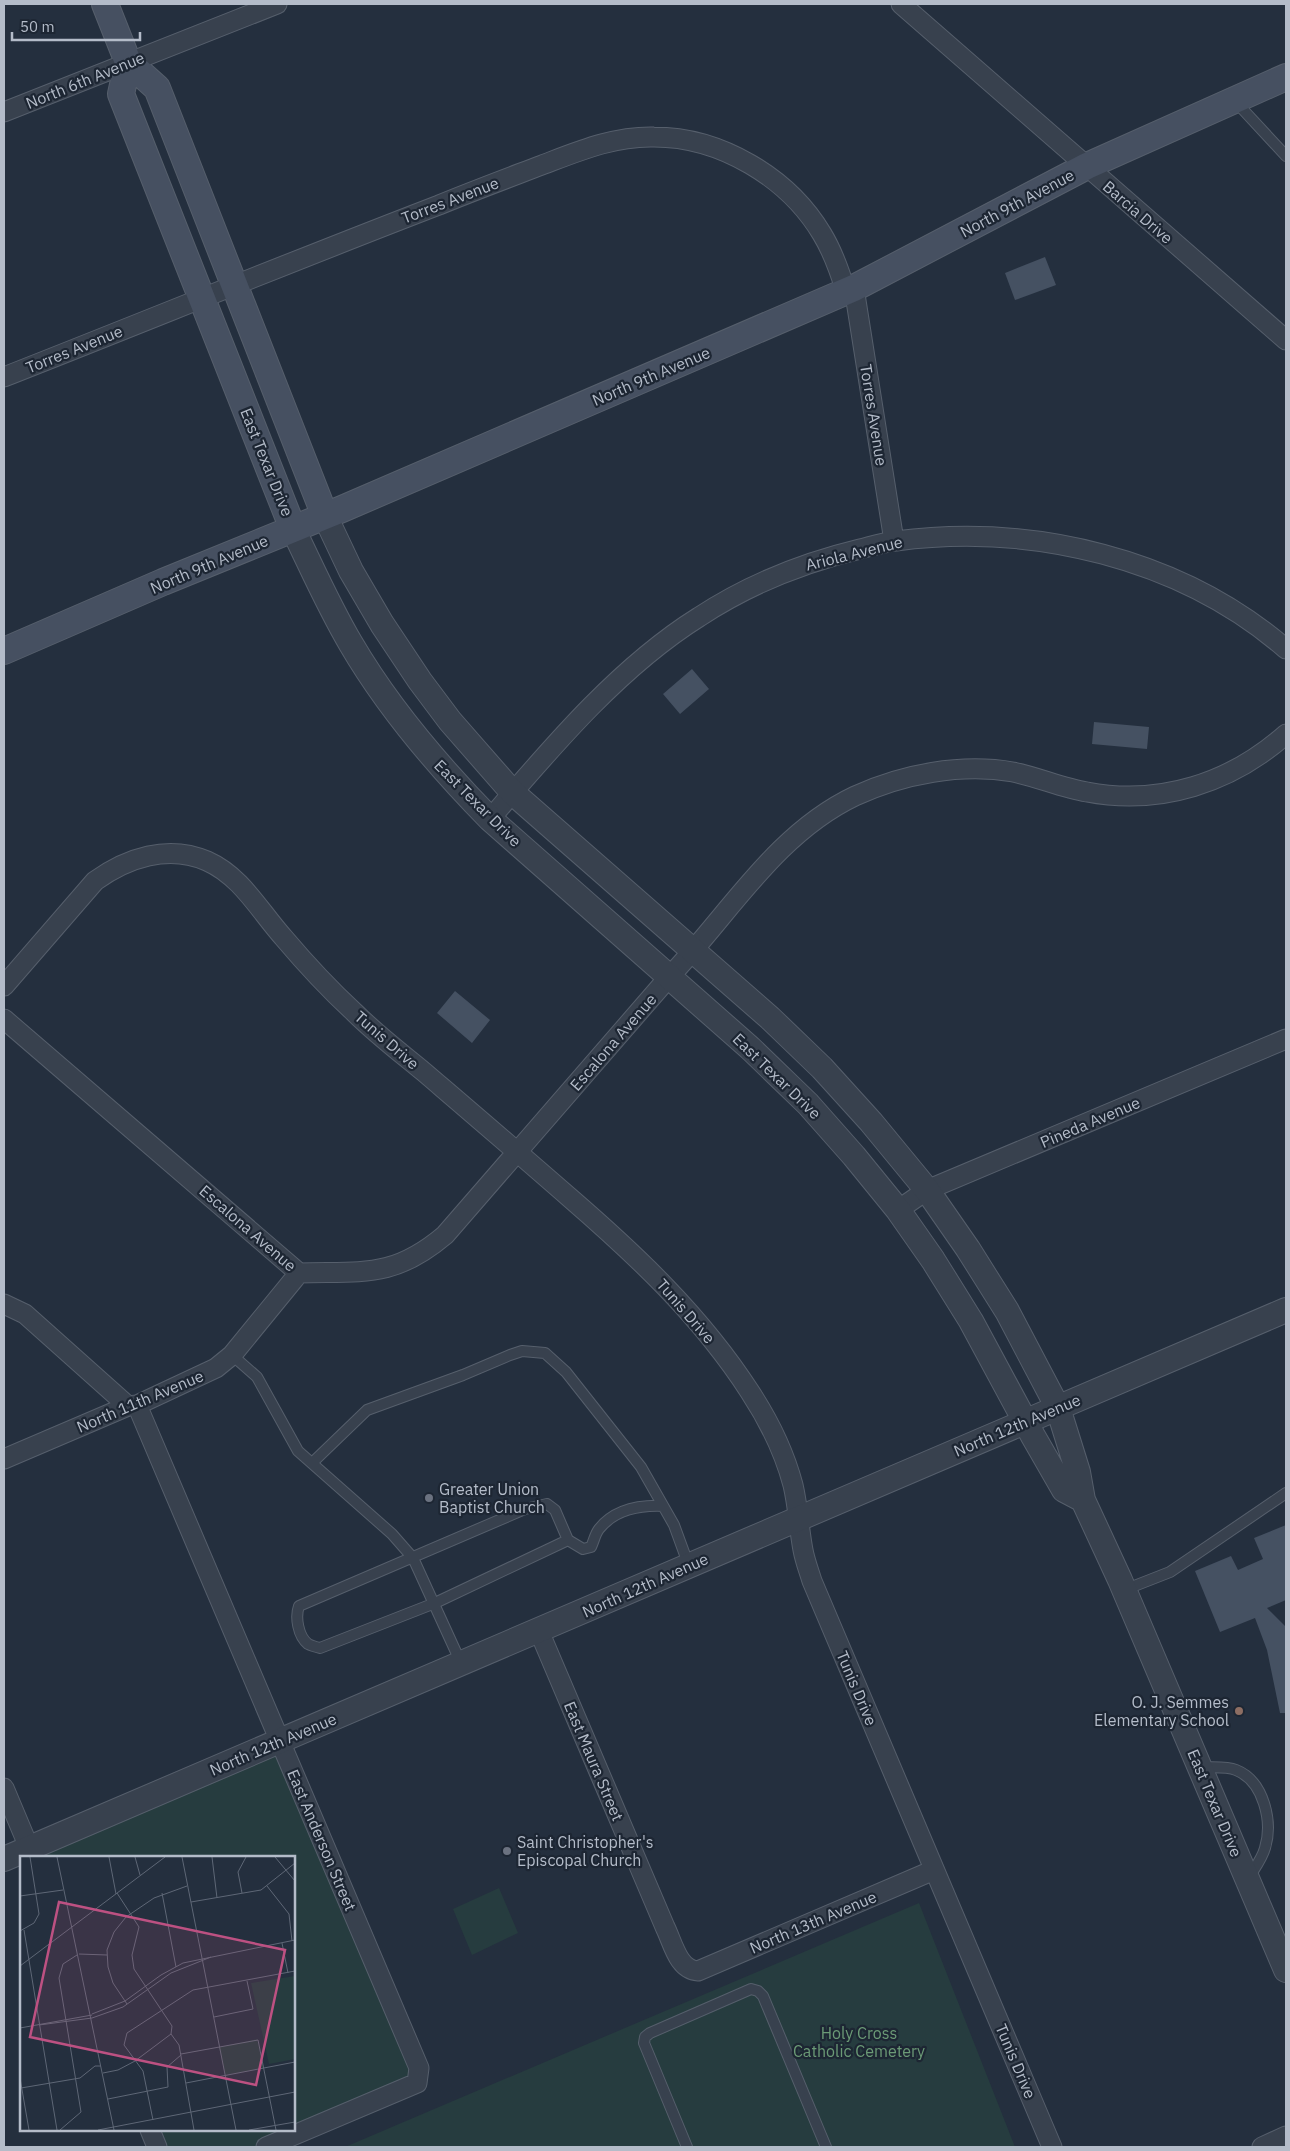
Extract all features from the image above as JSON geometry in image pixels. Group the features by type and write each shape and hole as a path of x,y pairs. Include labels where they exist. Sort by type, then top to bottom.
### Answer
{"main road":[{"name":"East Texar Drive","path":"105,4 128,62 157,88 325,516"},
{"name":"East Texar Drive","path":"128,62 121,94 293,528"},
{"name":"North 9th Avenue","path":"4,651 325,516 850,290 1087,166 1286,77"}],"street":[{"name":"North 6th Avenue","path":"4,112 277,4"},
{"name":"Barcia Drive","path":"901,4 1286,340"},
{"name":"Torres Avenue","path":"4,378 201,298 595,145 626,138 684,139 731,154 757,168 783,188 806,211 836,259 850,290 894,541"},
{"name":"East Texar Drive","path":"325,516 360,586 382,624 415,673 450,721 513,793 770,1018 822,1068 871,1122 927,1190 968,1249 1007,1311 1058,1408 1078,1472 1083,1500 1124,1590 1286,1970"},
{"name":"East Texar Drive","path":"293,528 325,597 351,644 420,743 457,786 490,819 750,1048 808,1104 898,1210 972,1321 1025,1422 1064,1490 1083,1500"},
{"name":"Ariola Avenue","path":"490,819 612,687 654,650 696,618 734,595 790,569 828,556 894,541 941,536 1028,539 1075,547 1125,560 1166,576 1208,596 1245,618 1286,649"},
{"name":"Escalona Avenue","path":"4,1019 299,1273 356,1273 380,1270 414,1257 445,1236 669,977 694,951 768,863 794,838 825,813 876,787 910,776 945,771 981,769 1013,772 1088,793 1150,796 1184,790 1214,781 1242,767 1270,749 1286,734"},
{"name":"Tunis Drive","path":"4,986 95,881 112,869 149,855 166,853 190,855 208,861 225,871 239,883 301,958 355,1014 518,1152 630,1251 677,1298 714,1342 748,1389 769,1423 785,1458 794,1488 804,1552 812,1582 1052,2147"},
{"name":"Pineda Avenue","path":"898,1210 927,1190 1286,1039"},
{"name":"North 11th Avenue","path":"4,1459 133,1406 216,1368 232,1354 299,1273"},
{"name":"East Anderson Street","path":"4,1304 25,1314 133,1406 419,2068 417,2083 266,2147"},
{"name":"North 12th Avenue","path":"4,1859 31,1853 279,1741 1286,1310"},
{"name":"East Maura Street","path":"539,1631 665,1927 683,1965 690,1970"},
{"path":"4,1788 31,1853"},
{"name":"North 13th Avenue","path":"690,1970 698,1971 934,1870"},
{"path":"150,2131 157,2147"},
{"path":"1262,2147 1286,2136"}],"lane":[{"path":"1235,100 1286,156"},
{"path":"312,1463 366,1410 463,1376 522,1351 546,1353 566,1372 641,1466 674,1525 688,1566"},
{"path":"232,1354 257,1376 298,1451 392,1534 413,1558 462,1663"},
{"path":"1124,1590 1170,1572 1286,1493"},
{"path":"568,1540 435,1603 320,1648 307,1643 298,1629 296,1613 299,1606 525,1510 547,1504 555,1510 568,1540 583,1549 591,1546 598,1530 618,1514 640,1506 663,1506"},
{"path":"1200,1767 1235,1770 1246,1776 1258,1791 1265,1807 1268,1823 1266,1847 1248,1880"},
{"path":"687,2147 644,2044 645,2037 650,2033 751,1990 758,1991 763,1996 826,2147"}],"green space":[{"path":"279,1741 418,2076 266,2147 157,2147 150,2131 295,2131 295,1856 35,1856"},
{"path":"499,1888 518,1933 472,1955 453,1909"},
{"name":"Holy Cross Catholic Cemetery","path":"919,1903 1015,2147 345,2147"}],"building":[{"path":"1045,257 1056,285 1015,300 1005,273"},
{"path":"692,669 709,689 680,714 663,694"},
{"path":"1094,722 1149,727 1147,749 1092,744"},
{"path":"455,991 490,1020 472,1043 437,1013"},
{"path":"1286,1525 1286,1600 1267,1608 1286,1627 1286,1713 1280,1713 1267,1650 1255,1618 1220,1632 1195,1571 1231,1556 1238,1570 1263,1559 1254,1538"}],"place":[{"name":"Greater Union Baptist Church","path":"429,1498"},
{"name":"O. J. Semmes Elementary School","path":"1239,1711"},
{"name":"Saint Christopher's Episcopal Church","path":"507,1851"}]}
